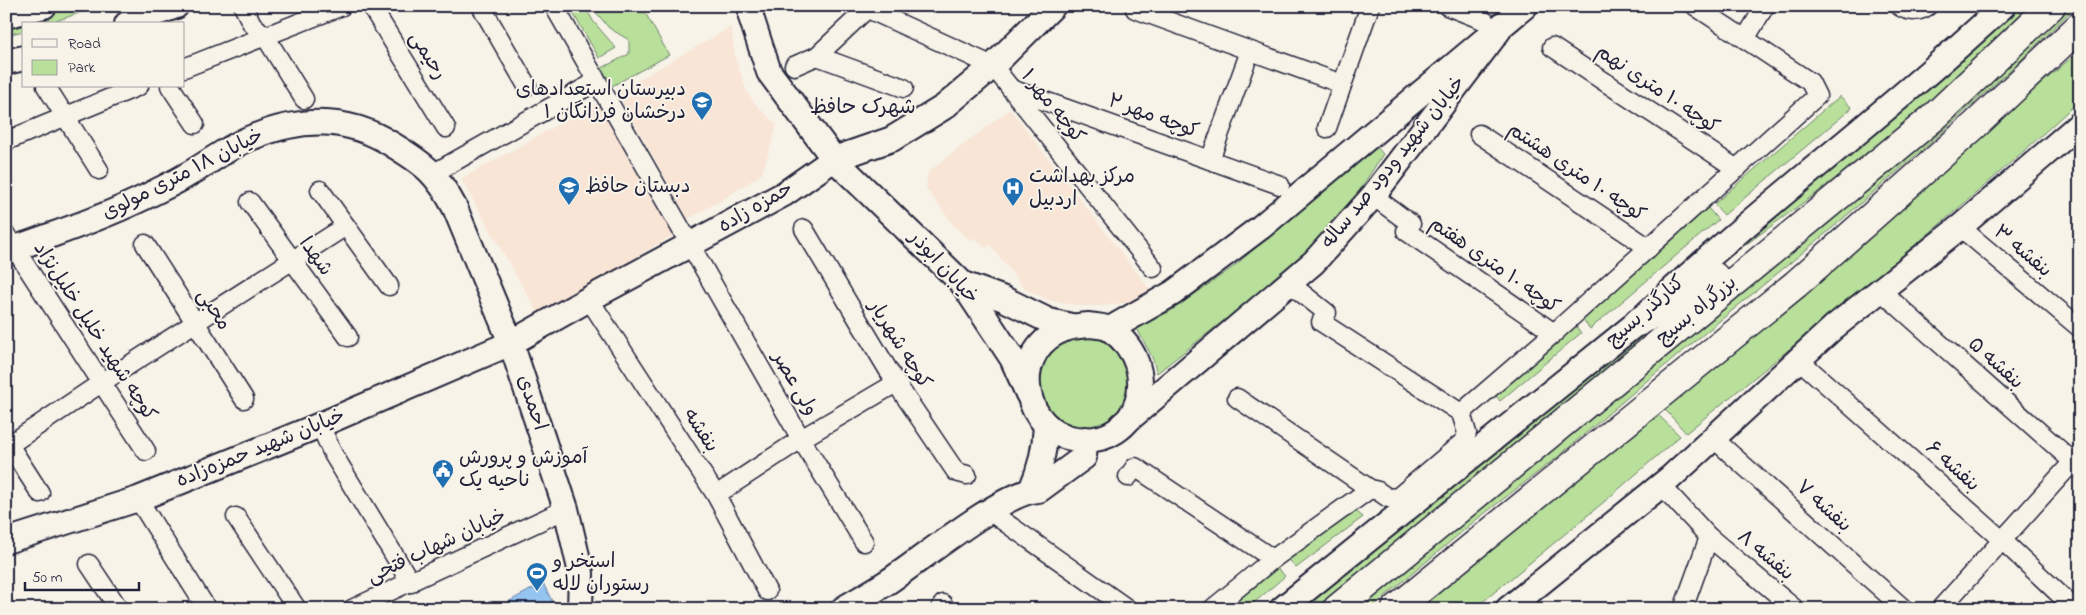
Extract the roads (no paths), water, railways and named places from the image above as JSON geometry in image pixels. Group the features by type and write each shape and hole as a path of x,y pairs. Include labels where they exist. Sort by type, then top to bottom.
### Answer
{"highway":[{"name":"بزرگراه بسیج","path":"1338,609 1934,117 2051,6"},
{"name":"بزرگراه بسیج","path":"1396,609 1796,284 1976,125 2080,26"},
{"path":"1638,322 1689,294 1934,117"}],"street":[{"path":"6,16 44,6"},
{"path":"132,22 176,6"},
{"path":"243,6 252,24 265,36 304,99"},
{"path":"185,68 342,6"},
{"name":"رحیمی","path":"371,6 446,128"},
{"path":"481,6 527,86"},
{"name":"ولی عصر","path":"554,6 801,439 864,542"},
{"name":"خیابان ابوذر","path":"751,6 751,17 769,72 834,159 963,284 1012,358 1028,394"},
{"name":"حمزه زاده","path":"512,343 589,299 784,194 834,159 892,139 944,107 993,66 1053,6"},
{"path":"1327,128 1370,6"},
{"path":"1447,6 1492,25"},
{"name":"خیابان شهید ودود صد ساله","path":"1110,329 1173,293 1261,227 1492,25 1525,6"},
{"path":"1461,413 1554,333 1817,96 1810,82 1695,6"},
{"path":"1745,39 1765,6"},
{"path":"1900,6 1905,10 1923,9"},
{"name":"کنارگذر بسیج","path":"1282,609 1638,322 1679,282 1931,71 2003,6"},
{"path":"794,66 817,56 869,8 993,66"},
{"path":"1134,9 1342,84"},
{"name":"خیابان شهید ودود صد ساله","path":"1122,425 1314,262 1373,196 1492,25"},
{"name":"کوچه ۱۰ متری نهم","path":"1552,47 1737,169"},
{"path":"1210,160 1250,51"},
{"path":"817,56 904,88"},
{"path":"6,62 22,58"},
{"name":"کوچه مهر ۱","path":"993,66 1153,268"},
{"path":"434,173 597,81"},
{"path":"47,88 99,170"},
{"path":"6,141 134,88"},
{"path":"171,88 195,124"},
{"name":"کوچه مهر ۲","path":"1011,89 1280,185"},
{"name":"خیابان ۱۸ متری مولوی","path":"9,244 129,206 186,176 252,137 306,123 331,122 356,126 381,137 409,154 434,173 455,208 512,343"},
{"path":"1508,609 1661,485 1834,327 1960,227 2078,128"},
{"name":"کوچه ۱۰ متری هشتم","path":"1479,134 1649,248"},
{"path":"320,190 389,286"},
{"name":"کوچه ۱۰ متری هفتم","path":"1373,196 1411,224 1406,231 1554,333"},
{"name":"شهدا","path":"250,202 348,337"},
{"path":"40,493 7,444 346,226"},
{"name":"بنفشه ۳","path":"1960,227 2080,328"},
{"name":"کوچه شهریار","path":"804,229 896,382 956,472 967,475"},
{"name":"کوچه شهید خلیل خلیل‌نژاد","path":"9,244 146,451"},
{"name":"محبی","path":"145,244 244,399"},
{"path":"1237,398 1370,489 1378,491 1388,498 1398,496 1464,441 1467,433 1461,413 1321,322 1327,313 1289,283"},
{"path":"963,284 1004,299 1049,321 1071,326 1089,325 1110,329 1134,354 1140,372 1140,391 1134,410 1122,425 1101,437 1075,439 1062,435 1046,425 1035,411 1028,394 1027,376 1032,358 1041,344 1055,333 1071,326"},
{"name":"بنفشه ۵","path":"1881,291 2077,461"},
{"name":"بنفشه","path":"589,299 716,495 767,591"},
{"name":"خیابان شهید حمزه‌زاده","path":"6,541 138,500 512,343"},
{"name":"احمدی","path":"512,343 566,510 581,573 580,609"},
{"name":"بنفشه ۶","path":"1798,359 2002,540 2076,609"},
{"path":"716,495 801,439 896,382"},
{"path":"320,425 333,454 411,583"},
{"path":"1031,490 1039,473 1043,458 1046,425"},
{"name":"بنفشه ۷","path":"1714,438 1904,609"},
{"path":"843,609 888,582 989,512 1031,490 1040,490 1084,457 1085,439"},
{"path":"1940,609 2077,461"},
{"path":"1128,477 1135,467 1273,559"},
{"name":"بنفشه ۸","path":"1661,485 1709,537 1795,609"},
{"path":"1212,609 1273,559 1370,489"},
{"path":"138,500 207,609"},
{"name":"خیابان شهاب فتحی","path":"352,609 566,510"},
{"path":"989,512 1128,609"},
{"path":"236,517 297,609"},
{"path":"1683,609 1709,537"},
{"path":"89,564 119,609"}],"water":[{"name":"استخر و رستوران لاله","path":"543,583 552,601 551,609 495,609"}],"place":[{"name":"دبیرستان استعدادهای درخشان فرزانگان ۱","path":"702,121"},
{"name":"دبستان حافظ","path":"569,206"},
{"name":"مرکز بهداشت اردبیل","path":"1013,207"},
{"name":"آموزش و پرورش ناحیه یک","path":"443,489"},
{"name":"استخر و رستوران لاله","path":"537,592"}],"district":[{"name":"شهرک حافظ","path":"863,108"}]}
